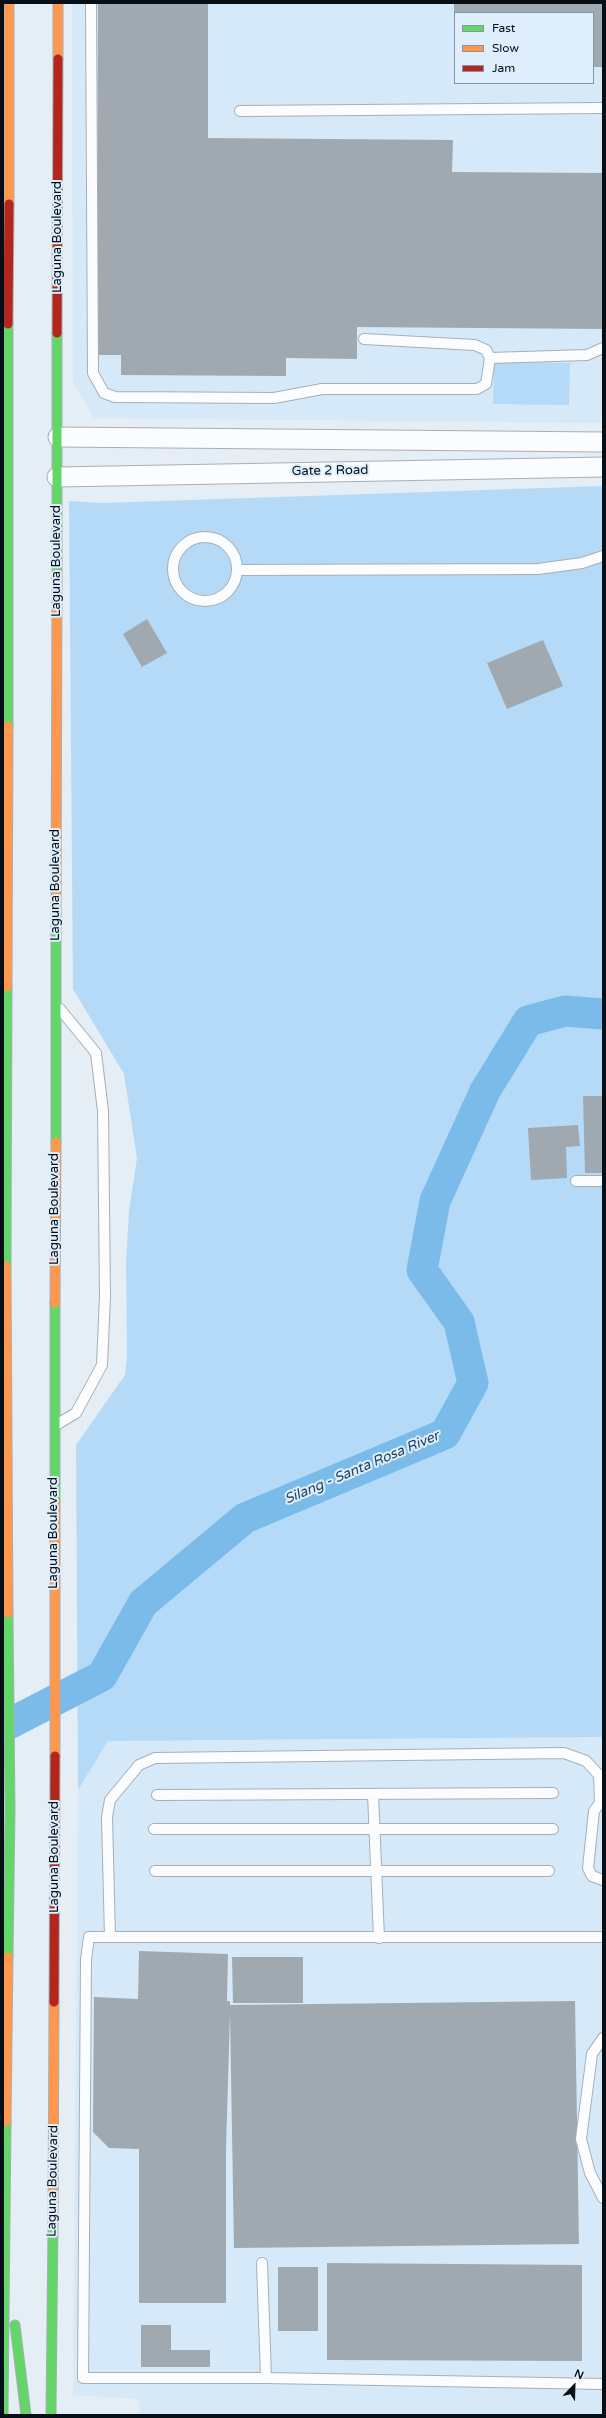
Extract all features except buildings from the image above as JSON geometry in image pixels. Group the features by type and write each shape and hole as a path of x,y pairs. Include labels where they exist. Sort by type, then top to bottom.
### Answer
{"main road":[{"path":"3,2415 10,1810 10,1686 6,1468 5,780 8,3"},
{"name":"Laguna Boulevard","path":"51,2415 55,1740 54,1426 58,476 58,3"},
{"path":"4,2259 20,2359 26,2415"}],"street":[{"path":"58,437 603,442"},
{"name":"Gate 2 Road","path":"58,476 603,467"}],"lane":[{"path":"92,3 93,373 104,393 115,397 274,398 322,389 477,389 486,384 490,358 486,350 475,345 364,339"},
{"path":"240,111 603,108"},
{"path":"490,358 587,355 603,348"},
{"path":"203,537 220,541 227,546 236,561 237,570 236,579 225,595 206,602 188,597 178,587 172,573 172,564 180,548 186,542 203,537"},
{"path":"237,570 538,569 582,563 603,556"},
{"path":"54,1426 76,1413 102,1365 105,1296 103,1111 96,1053 56,1003"},
{"path":"576,1181 603,1181"},
{"path":"110,1937 108,1817 110,1800 139,1765 155,1758 564,1754 586,1761 599,1775 601,1803 594,1811 588,1868 592,1876 603,1880"},
{"path":"157,1795 553,1793"},
{"path":"373,1794 379,1938"},
{"path":"154,1829 552,1829"},
{"path":"155,1871 549,1871"},
{"path":"603,1937 89,1937 86,1960 83,2378 266,2378 603,2384"},
{"path":"603,2038 592,2054 581,2140 590,2173 603,2198"},
{"path":"262,2263 266,2378"}],"shaded area":[{"path":"72,3 603,3 603,423 94,418 73,382"},
{"path":"494,362 570,363 569,405 493,404"},
{"path":"603,486 603,1737 108,1741 78,1790 76,1445 125,1375 127,1356 126,1263 129,1211 137,1158 124,1074 73,989 69,501 103,503"},
{"path":"603,1737 603,2415 140,2415 139,2399 73,2395 78,1790 108,1741"}],"waterway":[{"name":"Silang - Santa Rosa River","path":"3,1727 102,1676 143,1603 245,1518 445,1434 473,1383 459,1322 422,1270 435,1201 485,1091 528,1021 565,1011 603,1014"}],"traffic: fast":[{"path":"8,324 8,726"},
{"path":"57,333 57,577"},
{"path":"56,921 56,1142"},
{"path":"6,1266 7,987"},
{"path":"55,1303 55,1501"},
{"path":"8,1613 10,1810 8,1957"},
{"path":"3,2415 6,2122"},
{"path":"51,2415 53,2224"},
{"path":"15,2325 26,2415"}],"traffic: slow":[{"path":"9,3 9,204"},
{"path":"58,3 58,59"},
{"path":"56,921 57,577"},
{"path":"7,987 8,726"},
{"path":"55,1303 56,1142"},
{"path":"6,1266 8,1613"},
{"path":"55,1501 55,1756"},
{"path":"6,2122 8,1957"},
{"path":"53,2224 54,2002"}],"traffic: jam":[{"path":"57,333 58,59"},
{"path":"8,324 9,204"},
{"path":"54,2002 55,1756"}]}
